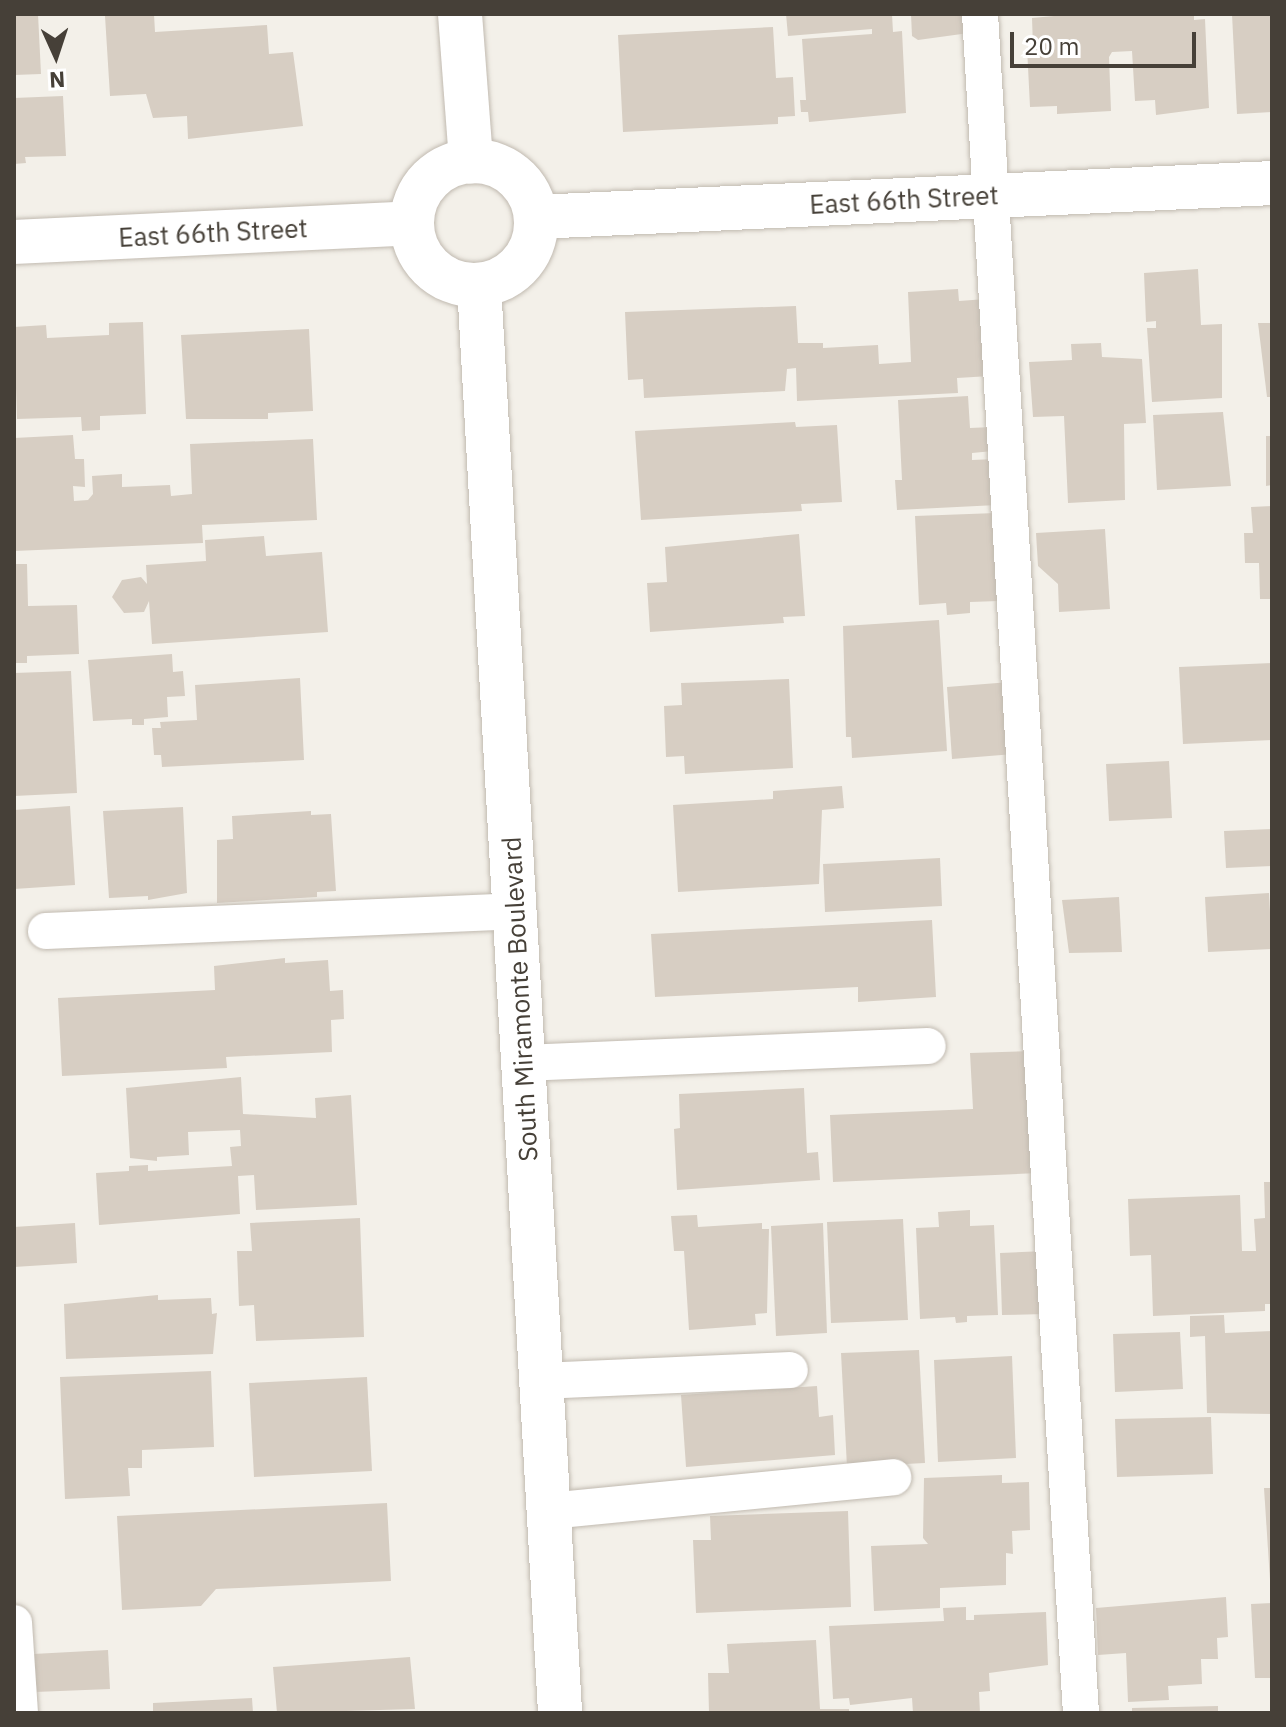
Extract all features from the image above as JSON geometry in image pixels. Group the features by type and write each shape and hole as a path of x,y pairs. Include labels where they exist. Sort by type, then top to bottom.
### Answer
{"street":[{"path":"460,14 471,162"},
{"path":"471,162 507,170 532,198 536,217 535,236 522,263 499,281 479,285 440,275 415,243 412,223 415,205 436,174 471,162"},
{"name":"East 66th Street","path":"536,217 1272,183"},
{"name":"East 66th Street","path":"14,242 412,223"},
{"name":"South Miramonte Boulevard","path":"479,285 560,1713"}],"lane":[{"path":"980,14 1081,1713"},
{"path":"46,931 515,911"},
{"path":"523,1063 928,1046"},
{"path":"541,1381 790,1370"},
{"path":"549,1511 893,1477"},
{"path":"14,1623 20,1713"}],"building":[{"path":"14,14 38,14 41,74 14,75"},
{"path":"154,14 155,32 267,25 269,54 293,52 303,126 188,139 187,116 153,118 146,94 110,96 105,16"},
{"path":"786,14 892,14 893,32 902,31 906,113 809,122 808,112 801,112 800,100 806,100 802,39 872,34 872,29 788,36"},
{"path":"911,14 968,14 969,33 918,40 912,36"},
{"path":"1076,14 1194,14 1194,20 1205,19 1209,108 1156,115 1155,100 1135,101 1132,51 1112,52 1109,57 1111,111 1057,114 1057,106 1030,107 1027,47 1033,47 1032,18"},
{"path":"1232,14 1272,14 1272,112 1237,114"},
{"path":"773,27 776,78 793,77 795,116 778,117 778,124 623,132 618,35"},
{"path":"63,96 66,156 25,157 26,163 14,164 14,98"},
{"path":"1198,269 1201,325 1222,324 1222,398 1152,402 1147,328 1156,328 1156,321 1146,322 1144,273"},
{"path":"958,289 959,301 986,299 990,376 957,378 958,393 797,401 796,368 787,369 785,391 644,398 643,379 628,380 625,312 796,306 798,343 823,343 823,348 878,345 879,364 911,362 908,292"},
{"path":"143,322 146,414 100,416 100,430 82,431 81,417 17,419 14,327 46,325 47,338 109,335 109,323"},
{"path":"1258,323 1272,323 1272,397 1267,397"},
{"path":"309,329 313,411 268,413 268,419 186,419 181,335"},
{"path":"1101,343 1102,357 1142,359 1146,423 1124,424 1125,500 1068,503 1064,416 1033,417 1029,362 1072,360 1071,344"},
{"path":"968,396 970,428 992,427 993,451 972,453 972,460 995,459 997,505 897,510 895,480 902,480 898,400"},
{"path":"1223,412 1231,486 1157,490 1153,415"},
{"path":"795,422 796,427 837,425 842,502 801,504 802,511 641,520 635,431"},
{"path":"73,435 75,459 84,459 85,487 73,486 74,501 88,500 93,494 92,476 122,474 122,487 170,485 171,496 192,494 190,444 313,439 317,520 202,525 203,543 14,551 14,438"},
{"path":"1266,436 1272,436 1272,485 1266,486"},
{"path":"1272,506 1272,599 1260,599 1259,563 1245,563 1244,533 1253,533 1251,507"},
{"path":"996,513 999,601 970,602 970,613 947,615 946,603 919,605 915,516"},
{"path":"1105,529 1110,609 1059,612 1058,584 1038,566 1036,533"},
{"path":"799,534 805,616 783,617 784,623 650,632 647,583 667,582 665,547"},
{"path":"264,536 266,556 322,552 328,632 152,644 149,601 144,612 124,613 112,597 122,580 141,577 147,584 146,565 206,561 205,540"},
{"path":"14,564 27,564 28,606 77,605 79,654 27,656 27,663 14,663"},
{"path":"939,620 947,751 852,758 851,737 846,737 843,626"},
{"path":"172,654 173,672 183,671 185,696 167,697 168,717 144,719 144,725 132,725 132,719 93,721 88,660"},
{"path":"1272,663 1272,740 1183,744 1179,667"},
{"path":"71,671 77,793 14,796 14,673"},
{"path":"300,678 304,760 162,767 161,755 154,755 152,728 161,728 160,722 197,720 195,685"},
{"path":"789,679 793,768 685,774 684,756 666,757 664,706 682,705 681,683"},
{"path":"1010,682 1014,754 952,759 947,687"},
{"path":"1169,761 1172,818 1109,821 1106,764"},
{"path":"842,786 844,808 822,810 819,884 678,892 673,805 773,799 773,791"},
{"path":"70,806 75,885 14,889 14,810"},
{"path":"183,807 187,893 148,900 148,896 109,898 103,811"},
{"path":"311,811 311,815 331,814 336,891 317,892 317,897 217,903 217,840 233,839 232,816"},
{"path":"1272,829 1272,866 1226,868 1224,831"},
{"path":"940,858 942,906 825,912 823,864"},
{"path":"1269,893 1272,949 1208,952 1205,897"},
{"path":"1119,897 1122,952 1069,953 1062,900"},
{"path":"932,920 936,997 858,1002 858,987 655,997 651,934"},
{"path":"285,958 285,963 328,960 330,991 343,990 344,1019 331,1020 332,1052 226,1057 227,1068 62,1076 58,998 215,990 214,966"},
{"path":"1033,1051 1038,1173 833,1182 830,1115 973,1109 970,1053"},
{"path":"241,1077 243,1114 316,1118 315,1098 351,1095 357,1205 256,1210 254,1175 238,1176 240,1214 99,1225 96,1173 129,1171 129,1166 148,1165 148,1171 232,1166 230,1147 241,1146 240,1130 188,1132 189,1155 157,1157 157,1161 130,1158 126,1088"},
{"path":"804,1088 807,1153 818,1152 820,1180 677,1190 674,1129 680,1128 679,1094"},
{"path":"1264,1182 1272,1182 1272,1304 1265,1304 1265,1311 1153,1316 1151,1255 1130,1256 1128,1199 1240,1195 1242,1251 1256,1251 1254,1219 1265,1218"},
{"path":"970,1210 970,1226 994,1225 998,1315 967,1316 967,1322 956,1323 955,1317 920,1319 916,1228 939,1227 938,1212"},
{"path":"697,1215 698,1227 762,1223 762,1229 769,1229 767,1313 755,1314 756,1325 689,1330 684,1251 674,1251 671,1216"},
{"path":"360,1218 364,1337 256,1341 254,1305 239,1306 237,1251 252,1251 250,1223"},
{"path":"903,1219 908,1320 831,1323 827,1222"},
{"path":"75,1223 77,1263 14,1267 14,1227"},
{"path":"823,1223 827,1333 776,1336 771,1226"},
{"path":"1045,1251 1046,1314 1002,1315 1000,1253"},
{"path":"158,1295 158,1300 211,1298 212,1314 217,1313 213,1354 66,1359 64,1304"},
{"path":"1224,1315 1225,1333 1272,1331 1272,1414 1207,1413 1205,1336 1190,1337 1190,1316"},
{"path":"1180,1332 1183,1389 1115,1392 1113,1334"},
{"path":"919,1350 925,1463 847,1467 841,1353"},
{"path":"1012,1356 1016,1458 938,1462 934,1360"},
{"path":"211,1371 214,1447 142,1450 142,1468 128,1468 130,1496 65,1499 60,1377"},
{"path":"367,1377 372,1471 254,1477 249,1383"},
{"path":"817,1386 819,1417 833,1415 835,1455 686,1467 681,1395"},
{"path":"1211,1417 1213,1474 1117,1477 1115,1419"},
{"path":"1002,1475 1002,1483 1029,1482 1030,1530 1012,1531 1013,1554 1006,1553 1006,1585 940,1588 940,1608 874,1611 871,1546 928,1544 923,1538 924,1478"},
{"path":"1264,1488 1272,1488 1272,1580 1270,1580"},
{"path":"387,1503 391,1581 216,1589 201,1606 122,1610 117,1516"},
{"path":"848,1511 851,1607 696,1613 693,1540 711,1540 710,1516"},
{"path":"1226,1597 1228,1637 1217,1638 1218,1659 1201,1659 1202,1684 1168,1686 1169,1700 1128,1702 1126,1653 1098,1655 1096,1608"},
{"path":"1272,1603 1272,1678 1255,1678 1251,1604"},
{"path":"966,1607 966,1620 974,1620 974,1615 1046,1612 1048,1665 989,1673 990,1691 979,1692 980,1713 913,1713 912,1698 850,1705 849,1698 833,1699 829,1626 944,1621 943,1608"},
{"path":"816,1640 820,1709 849,1709 849,1713 709,1713 708,1673 729,1673 727,1644"},
{"path":"108,1650 110,1689 35,1692 33,1654"},
{"path":"410,1657 415,1709 277,1713 273,1667"},
{"path":"252,1698 253,1713 153,1713 153,1703"},
{"path":"1218,1706 1218,1713 1132,1713 1132,1708"}]}
